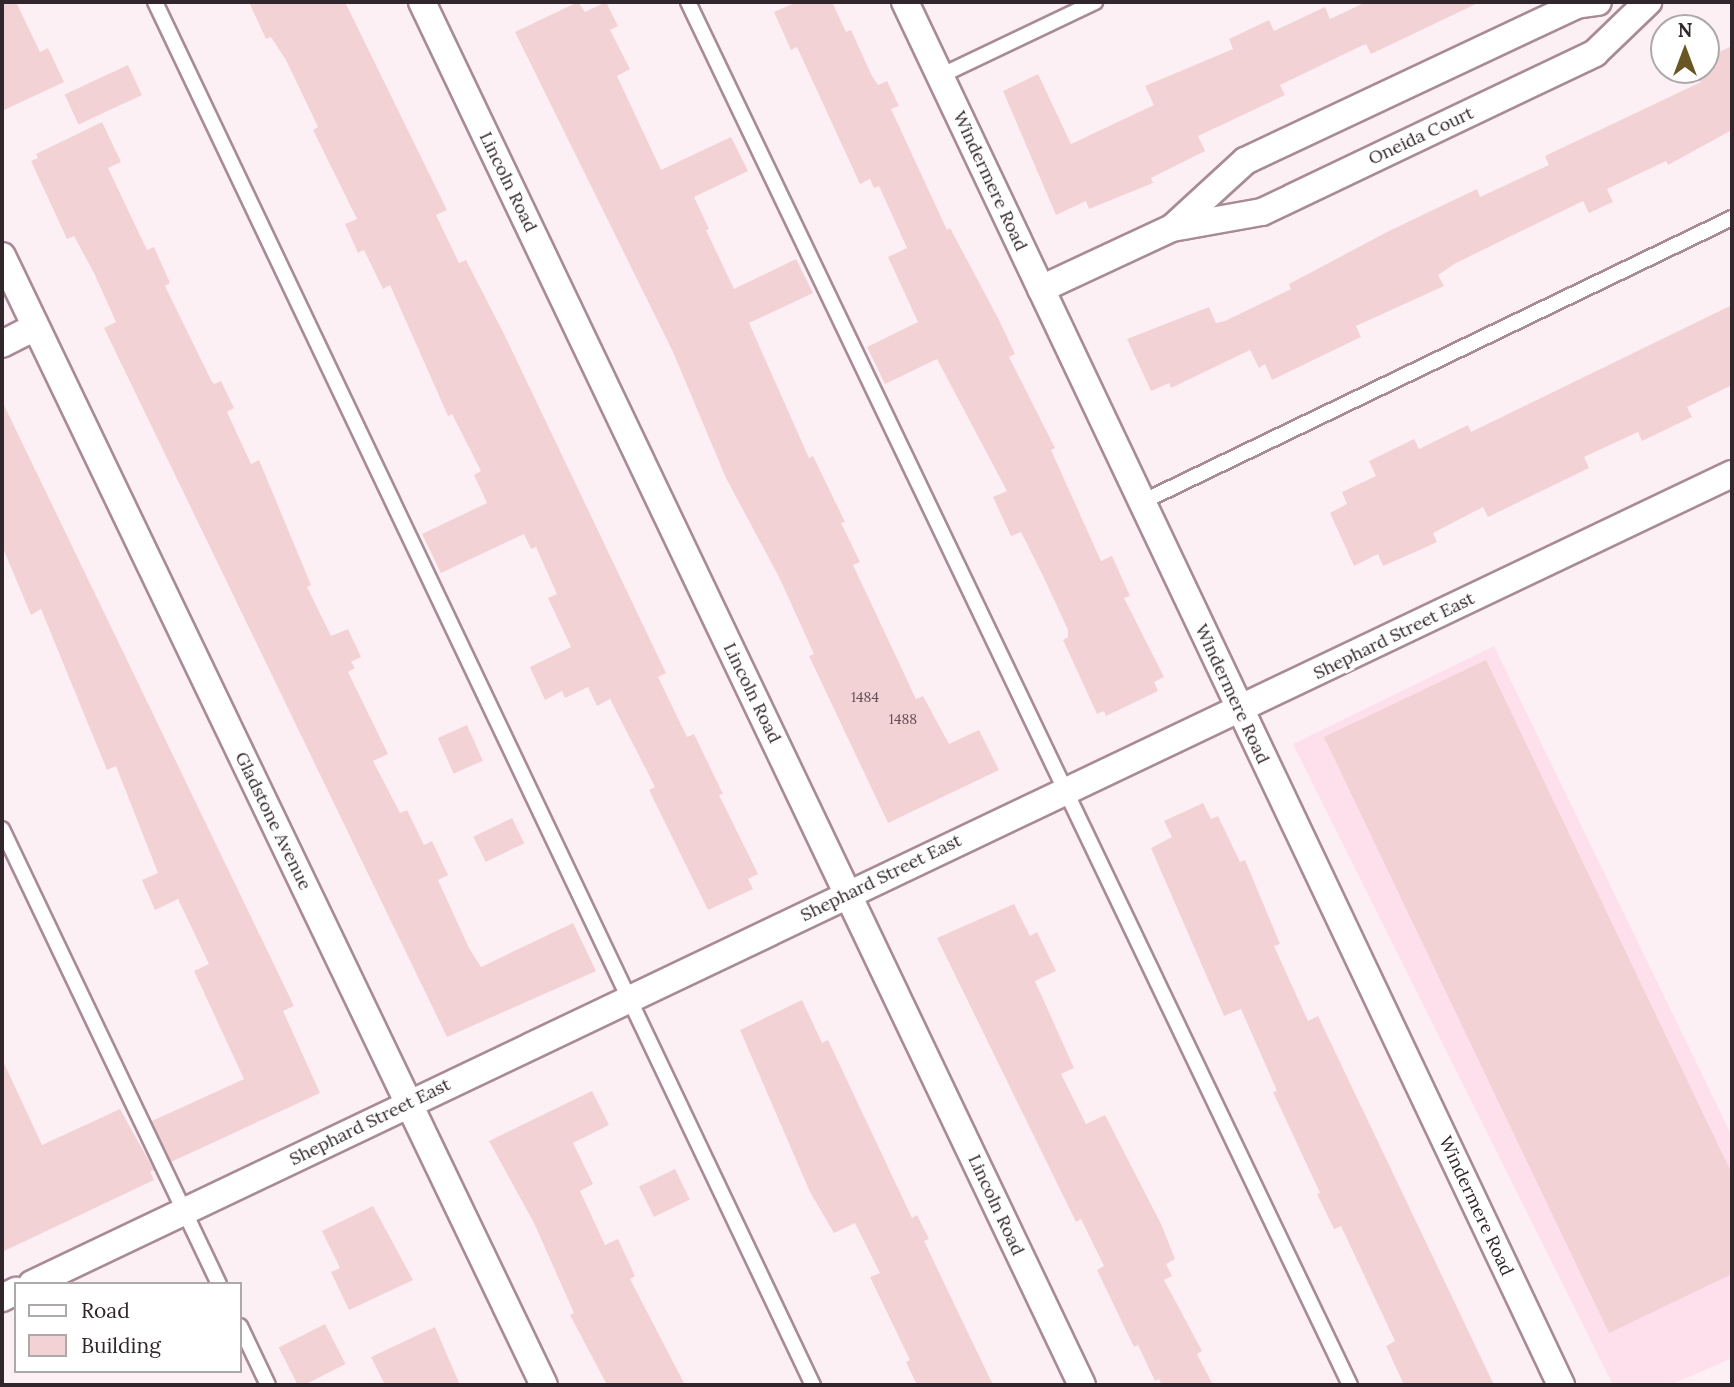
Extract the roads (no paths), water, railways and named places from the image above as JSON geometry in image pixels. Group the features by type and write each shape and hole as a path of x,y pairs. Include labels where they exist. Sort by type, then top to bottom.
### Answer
{"street":[{"name":"Lincoln Road","path":"422,2 1082,1385"},
{"name":"Windermere Road","path":"905,2 1561,1385"},
{"name":"Oneida Court","path":"1172,228 1245,161 1576,5 1598,2"},
{"name":"Oneida Court","path":"1041,289 1172,228 1262,212 1595,54 1648,2"},
{"name":"Gladstone Avenue","path":"2,256 544,1385"},
{"path":"2,344 35,327"},
{"name":"Shephard Street East","path":"36,1282 1732,474"}],"lane":[{"path":"155,2 813,1385"},
{"path":"688,2 1350,1385"},
{"path":"940,76 1095,2"},
{"path":"1142,502 1732,218"},
{"path":"2,829 218,1282"},
{"path":"242,1330 268,1385"}]}
